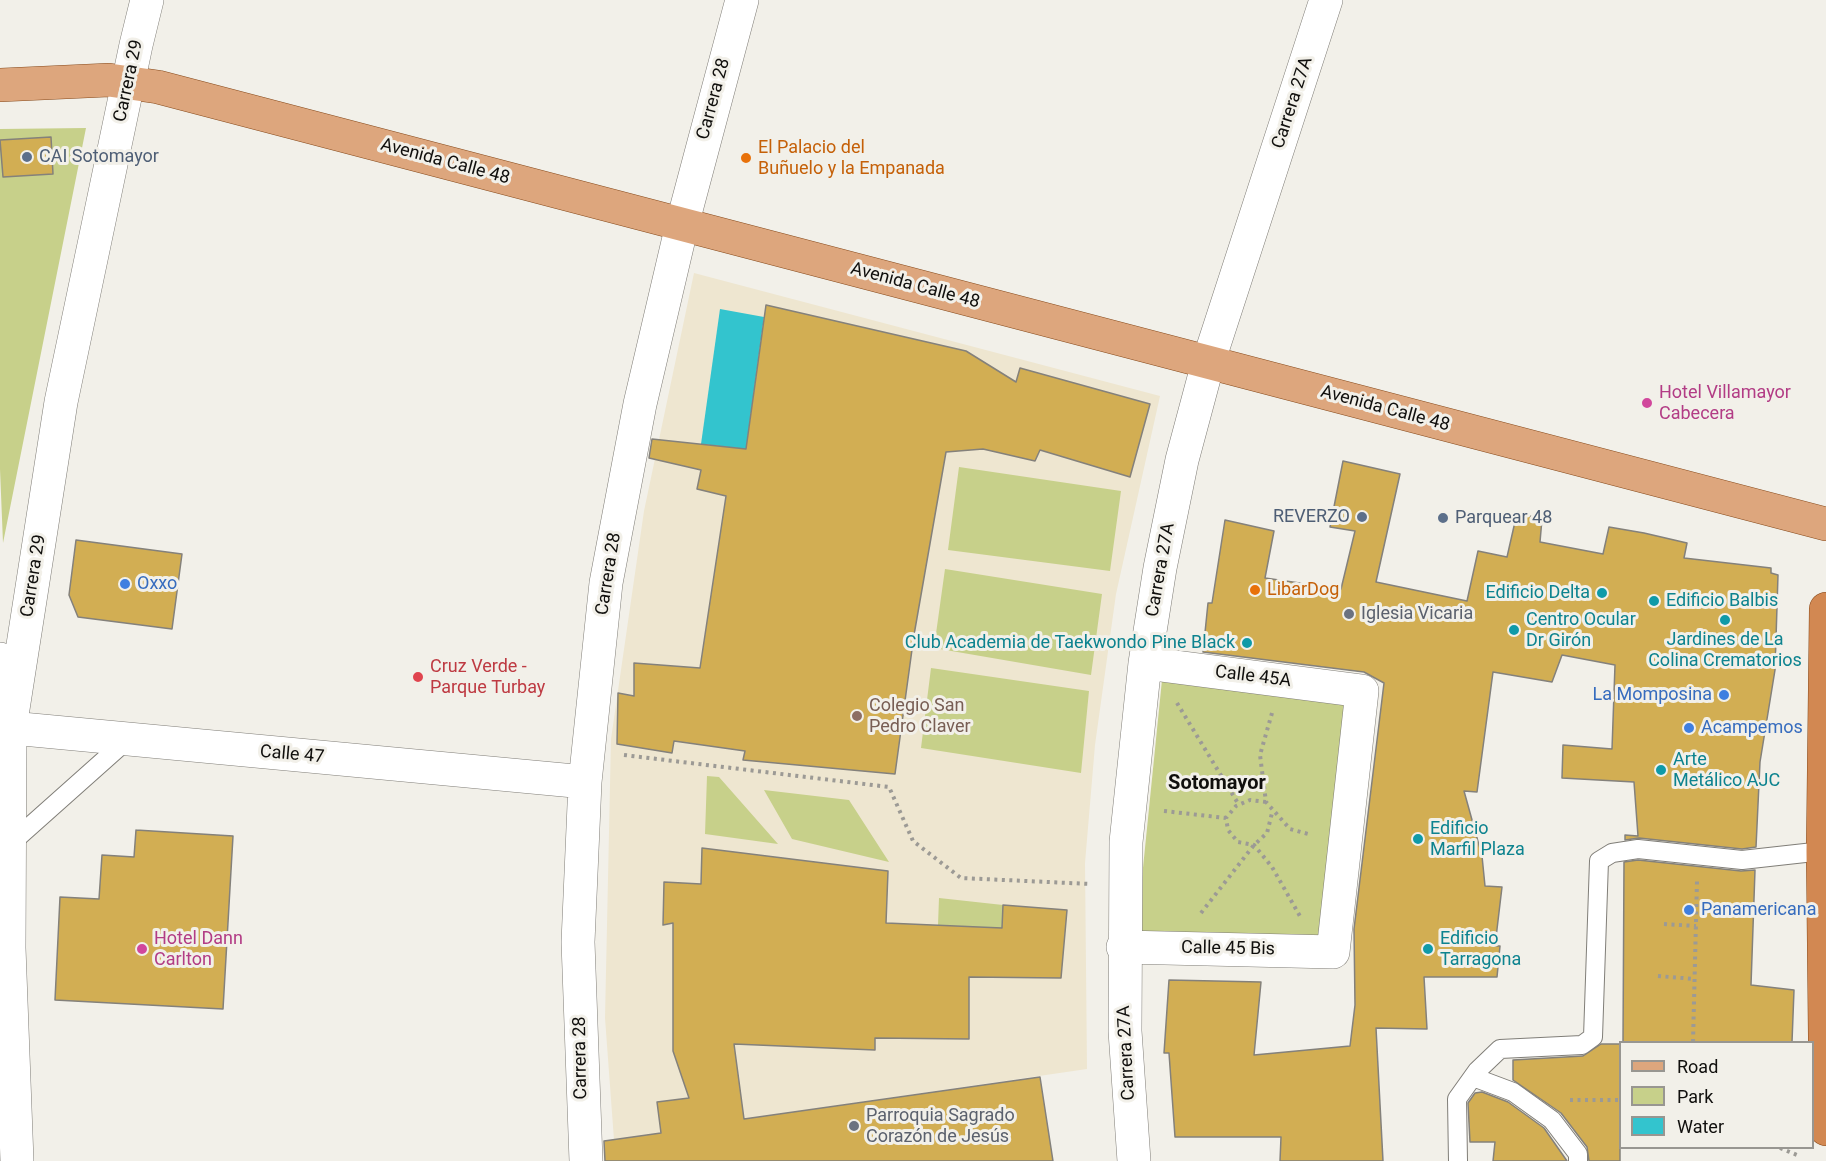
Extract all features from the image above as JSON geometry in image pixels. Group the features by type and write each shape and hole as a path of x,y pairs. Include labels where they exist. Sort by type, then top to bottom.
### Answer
{"highway":[{"path":"1826,609 1823,851 1826,1129"}],"main road":[{"name":"Avenida Calle 48","path":"0,85 129,82 158,87 1826,524"}],"street":[{"name":"Carrera 29","path":"17,1161 10,1013 9,845 5,728 61,402 147,0"},
{"name":"Carrera 28","path":"586,1161 578,942 586,766 606,583 640,404 682,225 742,0"},
{"name":"Carrera 27A","path":"1134,1161 1125,1031 1123,947 1129,807 1148,664 1182,460 1208,363 1326,0"},
{"path":"0,659 5,728"},
{"name":"Calle 45A","path":"1148,664 1362,691 1345,845"},
{"name":"Calle 47","path":"5,728 128,739 586,766"},
{"path":"1324,951 1345,845"},
{"name":"Calle 45 Bis","path":"1123,947 1324,951"}],"lane":[{"path":"9,845 128,739"},
{"path":"1458,1161 1457,1099 1473,1077 1500,1049 1582,1045 1593,1037 1599,861 1612,853 1638,849 1742,860 1823,851"},
{"path":"1473,1077 1514,1092 1552,1120 1578,1154 1578,1161"}],"path":[{"path":"1148,664 1239,805"},
{"path":"1281,681 1260,755 1266,802 1272,812 1290,829 1345,845"},
{"path":"586,766 889,787 913,841 961,878 1125,885"},
{"path":"1226,818 1239,805 1250,800 1266,802"},
{"path":"1129,807 1226,818"},
{"path":"1174,948 1254,844 1267,833 1272,812"},
{"path":"1226,818 1228,830 1238,842 1254,844 1289,893 1324,951"},
{"path":"1693,1041 1697,877"},
{"path":"1664,924 1696,926"},
{"path":"1658,976 1694,979"},
{"path":"1566,1100 1619,1100"},
{"path":"1782,1149 1797,1155"}],"shaded area":[{"name":"Colegio San Pedro Claver","path":"694,273 1160,396 1116,594 1095,745 1085,863 1087,1069 744,1119 740,1090 658,1102 661,1133 614,1140 605,1018 611,739 644,511"}],"green space":[{"path":"86,128 3,543 0,469 0,129"},
{"path":"959,467 1121,491 1110,571 948,550"},
{"path":"945,569 1102,594 1091,675 934,648"},
{"path":"931,668 1089,691 1081,773 921,748"},
{"path":"1163,670 1354,696 1323,945 1136,937"},
{"path":"707,776 719,777 778,844 705,834"},
{"path":"764,790 849,800 889,862 792,839"},
{"path":"939,898 1003,905 1002,930 938,925"}],"water":[{"path":"720,309 764,317 746,449 701,444"}],"building":[{"name":"CAI Sotomayor","path":"51,137 53,174 3,177 0,140"},
{"path":"766,305 966,351 1016,382 1020,368 1150,404 1130,477 1040,450 1035,461 983,449 946,452 914,635 895,774 743,760 745,751 674,741 672,753 617,744 618,693 634,696 634,663 700,668 726,496 697,489 701,470 649,458 652,439 746,449"},
{"path":"1343,461 1400,474 1376,582 1467,601 1478,551 1507,557 1517,513 1542,519 1540,542 1603,554 1609,527 1644,533 1687,543 1684,558 1771,568 1771,573 1778,575 1775,670 1760,762 1756,847 1742,849 1639,838 1625,840 1625,835 1638,836 1634,782 1562,778 1563,745 1612,749 1615,665 1562,655 1552,682 1493,672 1477,792 1464,791 1482,856 1485,886 1502,887 1495,946 1500,946 1497,977 1424,977 1427,1029 1376,1028 1383,1161 1280,1161 1281,1137 1175,1137 1169,1053 1164,1053 1169,980 1261,982 1254,1055 1350,1046 1355,1005 1354,929 1384,683 1364,672 1203,652 1208,603 1212,603 1225,520 1274,531 1265,578 1341,589 1355,531 1330,527"},
{"path":"76,540 182,554 172,629 78,617 69,595"},
{"name":"Hotel Dann Carlton","path":"136,830 233,836 223,1009 55,1000 60,897 99,899 102,855 134,857"},
{"path":"702,848 888,871 886,923 1002,928 1003,905 1067,910 1061,978 969,977 969,1039 875,1038 875,1050 734,1044 744,1119 1040,1077 1053,1161 605,1161 604,1141 661,1133 657,1102 689,1098 673,1051 673,923 663,925 664,882 701,884"},
{"name":"Panamericana","path":"1638,860 1741,871 1755,870 1751,985 1794,990 1792,1041 1623,1041 1624,862"},
{"path":"1601,1044 1619,1044 1620,1161 1589,1161 1587,1147 1561,1113 1513,1080 1513,1060 1583,1056"},
{"path":"1482,1092 1508,1102 1544,1128 1567,1161 1493,1161 1495,1142 1470,1142 1468,1103 1475,1093"}],"place":[{"name":"CAI Sotomayor","path":"27,157"},
{"name":"El Palacio del Buñuelo y la Empanada","path":"746,158"},
{"name":"Hotel Villamayor Cabecera","path":"1647,403"},
{"name":"REVERZO","path":"1362,517"},
{"name":"Parquear 48","path":"1443,518"},
{"name":"Oxxo","path":"125,584"},
{"name":"LibarDog","path":"1255,590"},
{"name":"Edificio Delta","path":"1602,593"},
{"name":"Edificio Balbis","path":"1654,601"},
{"name":"Iglesia Vicaria","path":"1349,614"},
{"name":"Jardines de La Colina Crematorios","path":"1725,620"},
{"name":"Centro Ocular Dr Girón","path":"1514,630"},
{"name":"Club Academia de Taekwondo Pine Black","path":"1247,643"},
{"name":"Cruz Verde - Parque Turbay","path":"418,677"},
{"name":"La Momposina","path":"1724,695"},
{"name":"Colegio San Pedro Claver","path":"857,716"},
{"name":"Acampemos","path":"1689,728"},
{"name":"Arte Metálico AJC","path":"1661,770"},
{"name":"Edificio Marfil Plaza","path":"1418,839"},
{"name":"Panamericana","path":"1689,910"},
{"name":"Hotel Dann Carlton","path":"142,949"},
{"name":"Edificio Tarragona","path":"1428,949"},
{"name":"Parroquia Sagrado Corazón de Jesús","path":"854,1126"}],"district":[{"name":"Sotomayor","path":"1217,784"}]}
